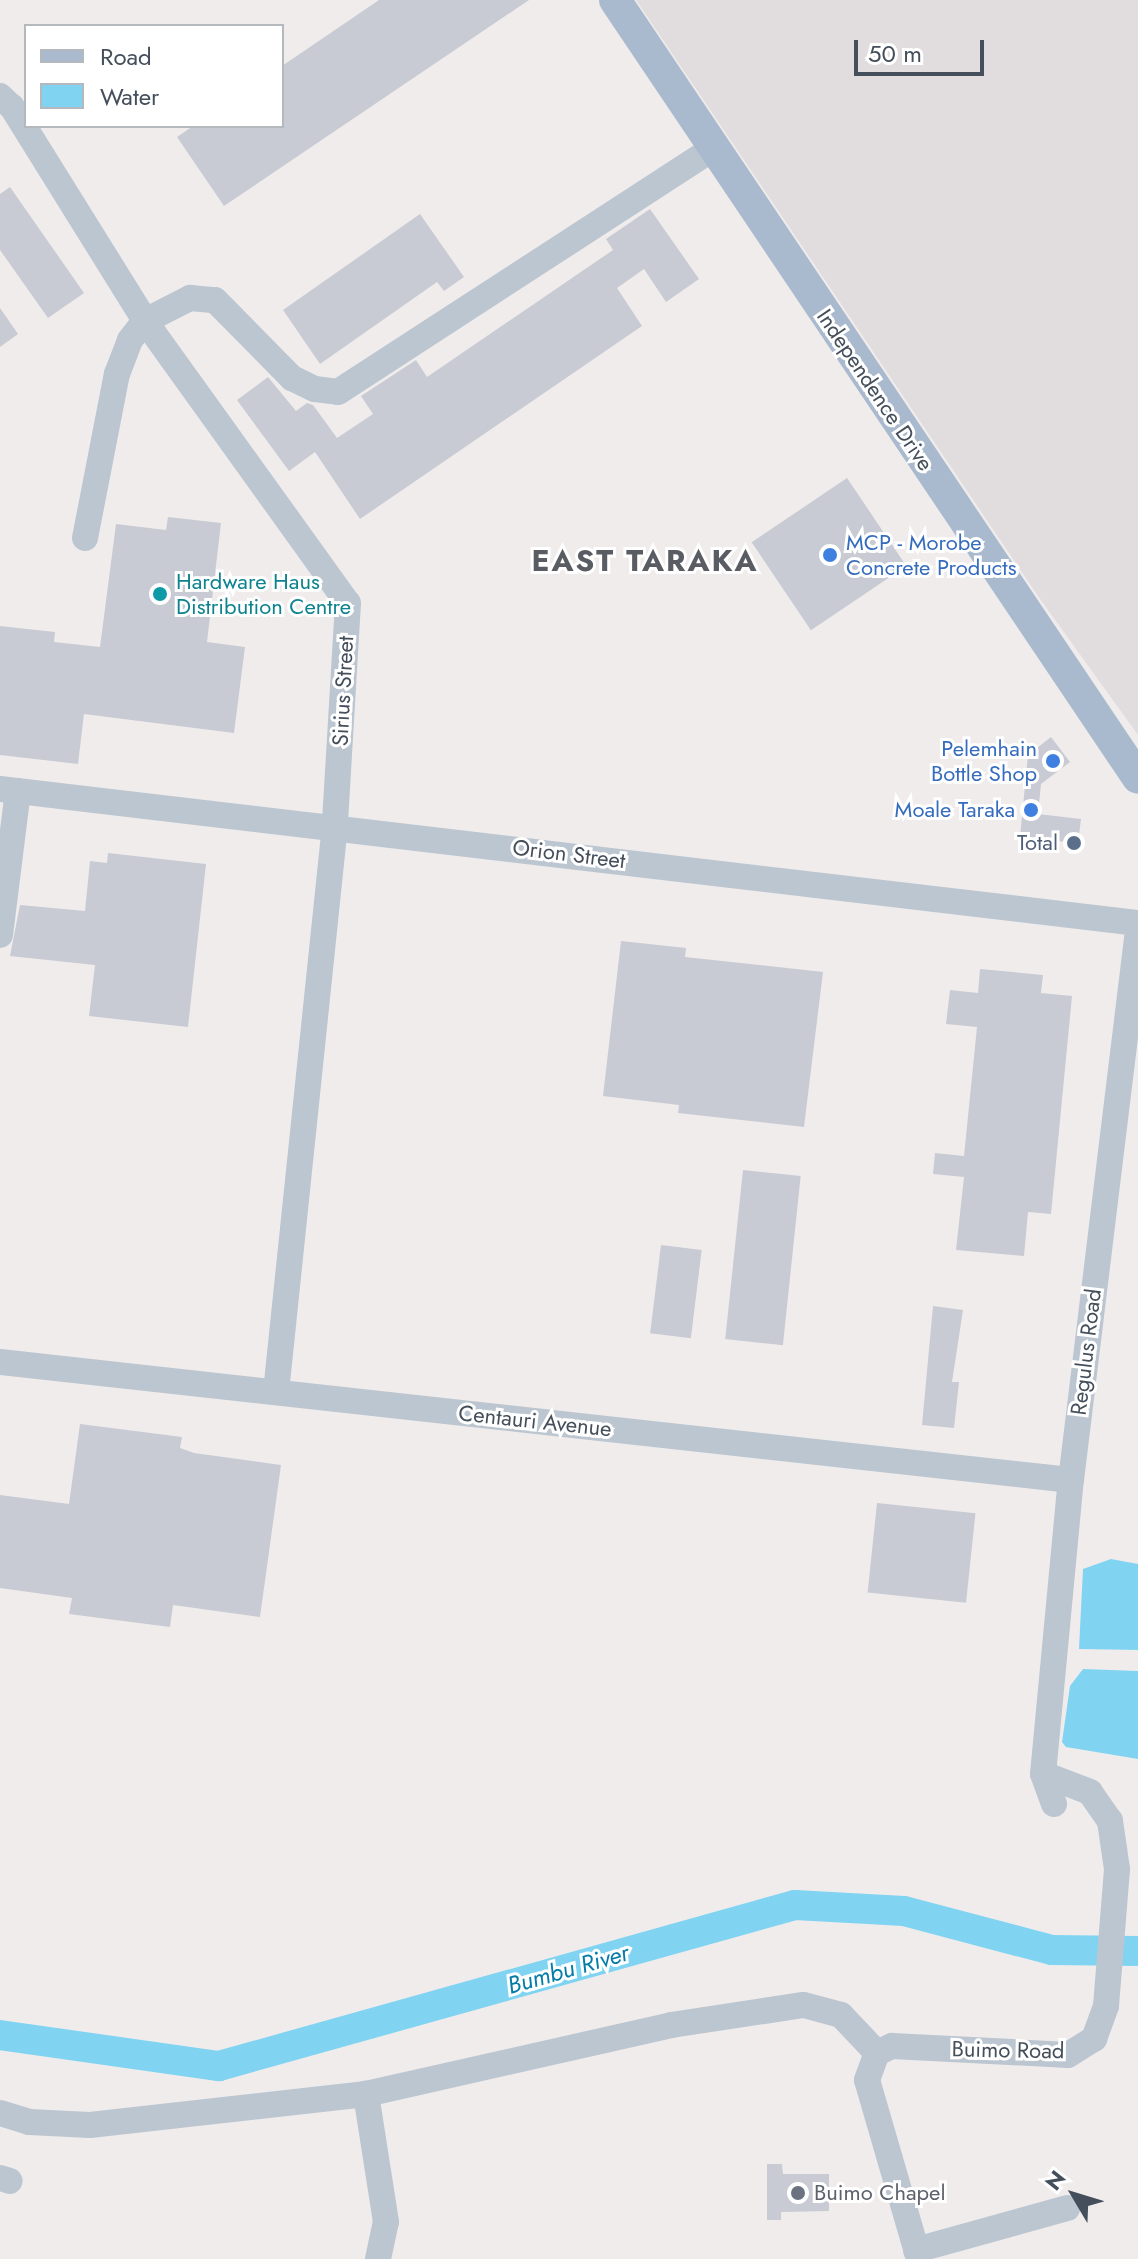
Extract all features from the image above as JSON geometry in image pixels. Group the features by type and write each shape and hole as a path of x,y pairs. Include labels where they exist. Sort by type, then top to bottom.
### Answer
{"main road":[{"name":"Independence Drive","path":"615,0 1138,778"}],"street":[{"name":"Sirius Street","path":"0,96 12,107 24,126"},
{"name":"Sirius Street","path":"25,128 145,321 348,603 335,825 276,1392"},
{"path":"85,538 117,374 130,340 145,321 190,298 215,300 292,378 315,389 338,392 714,148"},
{"path":"0,935 9,790"},
{"name":"Orion Street","path":"9,790 335,825 1138,923"},
{"name":"Regulus Road","path":"1043,1774 1071,1480 1138,930"},
{"name":"Centauri Avenue","path":"0,1362 1071,1480"},
{"path":"1043,1774 1054,1804"},
{"name":"Buimo Road","path":"877,2053 892,2046 1068,2055 1094,2039 1106,2006 1117,1869 1110,1821 1090,1792 1043,1774"},
{"path":"0,2113 29,2122 90,2125 366,2094 671,2025 804,2005 841,2015 877,2053 867,2080 918,2254 1067,2208"},
{"path":"366,2094 386,2222 378,2259"}],"shaded area":[{"path":"636,0 1138,0 1138,735 1040,599"}],"water":[{"path":"1111,1559 1138,1564 1138,1650 1079,1649 1083,1569"},
{"path":"1083,1669 1138,1671 1138,1759 1066,1747 1062,1742 1070,1686"}],"building":[{"path":"379,0 529,0 224,206 177,137 190,128 284,128 284,65"},
{"path":"10,187 84,293 48,318 0,250 0,194"},
{"path":"650,209 699,279 666,302 644,269 617,288 642,326 360,519 315,452 289,471 237,400 268,377 296,411 307,403 313,405 337,438 373,414 361,396 416,360 427,377 613,250 606,239"},
{"path":"420,214 464,277 444,291 437,282 320,364 283,310"},
{"path":"0,308 18,334 0,347"},
{"path":"847,478 906,566 811,630 752,542"},
{"name":"Hardware Haus Distribution Centre","path":"168,517 221,523 207,642 245,647 234,733 84,714 78,764 0,755 0,626 55,632 54,642 100,647 116,524 166,530"},
{"path":"1051,737 1070,762 1041,784 1038,814 1081,819 1078,843 1036,839 1035,848 1019,847 1028,755"},
{"path":"108,853 206,864 188,1027 89,1016 95,965 10,956 20,905 85,911 90,861 107,863"},
{"path":"621,941 686,948 685,957 823,972 804,1127 678,1113 679,1105 603,1096"},
{"path":"980,969 1043,975 1041,993 1072,996 1051,1214 1028,1212 1024,1256 956,1250 964,1177 933,1174 935,1153 964,1156 977,1027 946,1024 950,990 978,993"},
{"path":"743,1170 801,1176 783,1345 725,1339"},
{"path":"661,1245 702,1250 691,1338 650,1333"},
{"path":"933,1306 963,1310 952,1382 959,1382 954,1428 922,1425"},
{"path":"80,1424 182,1437 180,1448 194,1453 281,1465 260,1617 173,1605 170,1627 69,1614 72,1598 0,1588 0,1495 69,1504"},
{"path":"877,1503 975,1513 966,1603 868,1593"},
{"name":"Buimo Chapel","path":"767,2164 782,2164 783,2174 829,2174 829,2211 781,2212 781,2220 767,2220"}],"waterway":[{"name":"Bumbu River","path":"0,2035 219,2066 795,1905 904,1911 1052,1950 1138,1951"}],"place":[{"name":"MCP - Morobe Concrete Products","path":"830,555"},
{"name":"Hardware Haus Distribution Centre","path":"160,594"},
{"name":"Pelemhain Bottle Shop","path":"1053,761"},
{"name":"Moale Taraka","path":"1031,810"},
{"name":"Total","path":"1074,843"},
{"name":"Buimo Chapel","path":"798,2193"}],"district":[{"name":"EAST TARAKA","path":"645,561"}]}
